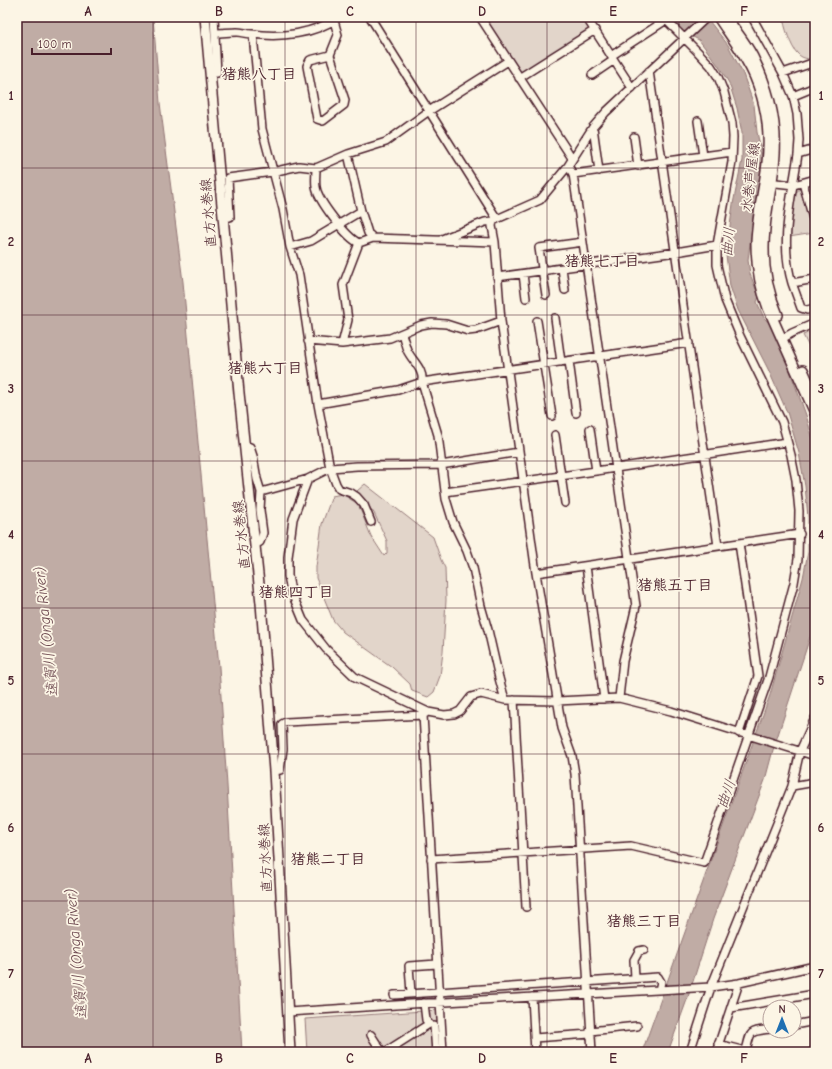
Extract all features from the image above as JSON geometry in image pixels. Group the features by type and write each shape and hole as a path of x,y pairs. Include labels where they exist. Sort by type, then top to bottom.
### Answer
{"main road":[{"name":"直方水巻線","path":"205,17 223,219 256,544 274,771 290,1052"},
{"name":"水巻芦屋線","path":"718,17 746,60 755,79 761,97 768,134 769,182"},
{"name":"水巻芦屋線","path":"726,17 753,56 768,94 776,134 776,154 756,242 758,271 763,294 815,397"},
{"name":"水巻芦屋線","path":"785,337 815,413"}],"street":[{"path":"210,74 217,73 214,17"},
{"path":"370,17 430,111 495,220"},
{"path":"480,17 572,158"},
{"path":"586,17 632,88"},
{"path":"440,240 485,222 495,220 540,200 568,166 593,127 606,112 707,17"},
{"path":"752,17 783,73 793,96 797,114 799,140 798,154 785,237 787,267 801,308 808,310 815,308"},
{"path":"215,34 238,32 280,35 304,33 322,27 335,18 338,35 330,55 345,100 344,105 323,120 317,119 307,66 310,60 330,55"},
{"path":"431,859 631,846 704,863 769,677 794,583 800,534 796,480 791,455 786,442 782,422 740,336 725,300 717,265 717,245 732,162 732,123 724,92 718,77 702,56 686,37 664,18 592,76"},
{"path":"519,78 595,30"},
{"path":"253,34 262,129 290,247 299,275 318,404 330,468 339,489 351,493 357,497 364,505 371,522"},
{"path":"223,219 230,217 228,178 272,172 299,166 316,168 348,154 386,142 430,111 508,61"},
{"path":"783,73 813,63 815,71"},
{"path":"649,71 718,546"},
{"path":"793,96 815,87"},
{"path":"698,121 703,156"},
{"path":"593,127 599,171"},
{"path":"634,137 638,166"},
{"path":"798,154 815,149"},
{"path":"573,174 732,152"},
{"path":"348,154 368,233 373,238"},
{"path":"568,166 573,174 636,606 623,661 619,698"},
{"path":"316,168 316,187 320,197 332,216 352,240 359,243 373,238 495,242"},
{"path":"769,182 794,185 815,179"},
{"path":"803,183 815,226"},
{"path":"290,247 312,241 362,211"},
{"path":"495,220 492,226 495,242 501,321 536,573 562,728 572,756 575,774 592,1052"},
{"path":"464,230 465,237 468,241"},
{"path":"546,295 539,248 583,242"},
{"path":"342,344 348,320 343,285 359,243"},
{"path":"498,277 717,245"},
{"path":"562,268 565,290"},
{"path":"523,274 526,298"},
{"path":"792,283 815,279"},
{"path":"555,318 576,413"},
{"path":"308,340 342,344 390,338 422,325 432,323 446,324 468,331 476,330 501,321"},
{"path":"537,321 552,416"},
{"path":"785,337 815,323"},
{"path":"402,334 408,351 416,362 423,376 422,382 438,435 446,499 453,522 468,551 473,568 505,700"},
{"path":"318,404 398,390 422,382 689,343"},
{"path":"590,429 596,471"},
{"path":"555,435 565,503"},
{"path":"445,492 786,442"},
{"path":"245,446 250,447 261,492 260,510 263,533 260,542 256,544"},
{"path":"261,492 308,479 330,468 441,464 519,452"},
{"path":"308,479 293,519 288,557 288,576 291,591 302,620 326,649 354,677 425,713"},
{"path":"536,573 800,534"},
{"path":"739,733 758,676 740,543"},
{"path":"586,566 604,699"},
{"path":"274,771 280,770 283,749 282,724 286,722 425,713 444,715 454,714 460,712 471,697 481,694 505,700 557,701 619,698 671,711 815,756"},
{"path":"514,700 526,907"},
{"path":"425,713 431,859 439,991 439,1002 435,1025 436,1052"},
{"path":"690,1052 711,987 792,786 800,751 815,718"},
{"path":"792,786 815,782"},
{"path":"635,978 634,960 639,951 644,950"},
{"path":"411,993 409,966 437,964"},
{"path":"288,1012 711,987 739,983 815,966"},
{"path":"394,995 658,977 661,982 660,990"},
{"path":"716,1052 732,1008 739,983"},
{"path":"732,1008 815,994"},
{"path":"532,997 535,1052"},
{"path":"424,1003 426,1020 435,1025 443,1052"},
{"path":"802,1023 815,1021"},
{"path":"385,1052 396,1049 435,1025"},
{"path":"534,1038 638,1026"},
{"path":"718,1044 748,1052 750,1034 762,1030"},
{"path":"371,1035 382,1052"}],"shaded area":[{"path":"485,17 584,17 591,28 521,73"},
{"path":"783,17 815,17 815,59 803,58 795,50 788,36"},
{"path":"800,189 814,233 789,237 790,220 796,192"},
{"path":"815,330 815,352 812,353 803,335"},
{"path":"365,484 433,537 445,568 446,600 440,676 434,692 428,697 412,691 410,684 392,667 343,632 333,620 316,578 316,567 322,524 332,496 342,494 358,504 371,536 384,556 387,553 387,541 374,513 357,491"},
{"path":"438,1010 441,1052 307,1052 305,1019"}],"water":[{"name":"遠賀川 (Onga River)","path":"17,17 153,17 160,103 183,282 219,667 242,1052 17,1052"},
{"name":"曲川","path":"668,17 706,17 728,45 743,74 754,105 757,132 764,165 754,209 748,260 750,274 759,297 757,302 764,318 774,327 806,415 815,446 815,622 773,750 765,780 713,919 688,997 668,1052 642,1052 770,695 803,578 808,552 808,517 805,486 799,453 787,412 768,369 738,310 730,286 726,255 733,204 742,160 742,133 737,108 729,83 718,65 699,40 683,32"}],"district":[{"name":"猪熊八丁目","path":"259,74"},
{"name":"猪熊七丁目","path":"602,261"},
{"name":"猪熊六丁目","path":"265,368"},
{"name":"猪熊五丁目","path":"675,585"},
{"name":"猪熊四丁目","path":"296,592"},
{"name":"猪熊二丁目","path":"328,859"},
{"name":"猪熊三丁目","path":"644,921"}]}
